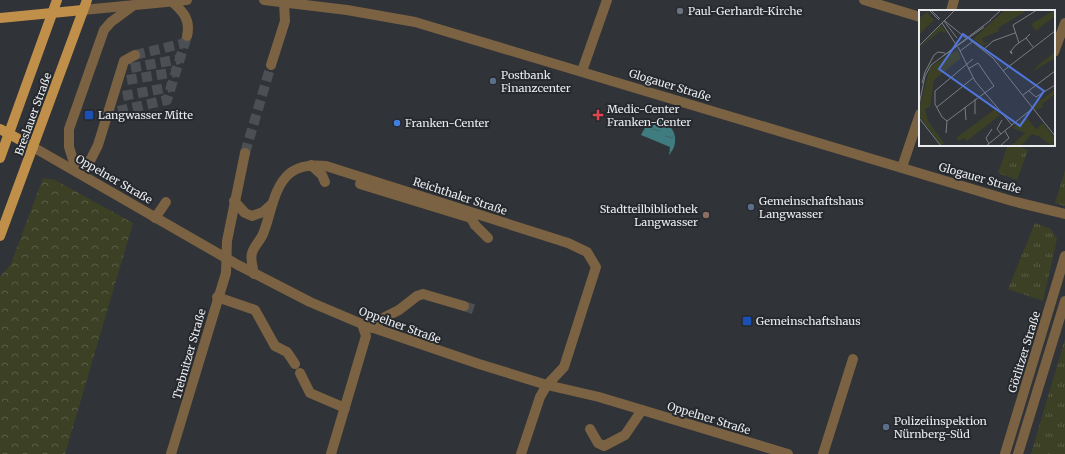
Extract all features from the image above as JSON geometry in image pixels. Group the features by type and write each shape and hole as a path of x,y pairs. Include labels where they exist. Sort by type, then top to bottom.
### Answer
{"main road":[{"name":"Breslauer Straße","path":"0,158 4,132 57,0"},
{"name":"Breslauer Straße","path":"0,236 87,0"},
{"path":"0,18 83,10"},
{"path":"4,132 33,147"}],"street":[{"path":"83,10 131,2 187,0"},
{"name":"Glogauer Straße","path":"264,0 352,10 415,22 1012,200 1065,214"},
{"path":"582,71 606,0"},
{"path":"864,0 919,17"},
{"path":"951,10 954,0"},
{"path":"171,1 189,22 187,36"},
{"path":"271,65 284,20 278,1"},
{"path":"77,172 69,142 70,122 104,30 131,2"},
{"path":"1055,49 1065,23"},
{"path":"77,172 92,157 113,112 126,69 124,61 135,55"},
{"path":"902,167 919,117"},
{"name":"Oppelner Straße","path":"33,147 226,259 254,274 367,326 446,354 546,384 642,410 788,454"},
{"name":"Trebnitzer Straße","path":"171,454 217,297 226,273 227,241 231,228 234,201 244,153"},
{"path":"311,165 322,175 325,182"},
{"name":"Reichthaler Straße","path":"254,274 252,266 252,252 262,236 280,185 290,173 300,167 311,165 326,166 568,242 587,252 596,267 564,367 556,377 546,384"},
{"path":"326,166 334,174 360,184 471,218 471,224"},
{"path":"234,201 239,208 252,216 263,212 274,202"},
{"path":"155,218 166,202"},
{"path":"471,224 482,216"},
{"path":"471,224 488,238"},
{"name":"Görlitzer Straße","path":"1005,454 1065,256"},
{"path":"331,454 366,336 367,326 399,310 417,296 423,294 464,306"},
{"path":"217,297 255,310 275,346 287,352 310,394 345,408"},
{"path":"1018,454 1065,301"},
{"path":"823,454 853,359"},
{"path":"1030,374 1041,377"},
{"path":"522,454 536,409 546,384"},
{"path":"590,429 598,443 604,446 625,435 642,410"}],"green space":[{"path":"1008,146 1018,146 1028,150 1017,180 998,173"},
{"path":"1065,170 1065,206 1055,203"},
{"path":"43,178 55,180 133,223 65,454 0,454 0,277 11,264"},
{"path":"1035,223 1051,229 1057,239 1043,301 1008,289"},
{"path":"1065,339 1065,454 1031,454"}],"water":[{"path":"656,117 657,120 668,125 674,134 675,144 669,155 670,147 641,135 647,124 650,123 650,120 656,121"}],"tunnel":[{"path":"118,111 167,100 187,36"},
{"path":"135,55 185,43"},
{"path":"131,68 180,59"},
{"path":"245,153 271,65"},
{"path":"127,80 176,72"},
{"path":"123,96 171,87"},
{"path":"464,306 476,310"}],"place":[{"name":"Paul-Gerhardt-Kirche","path":"680,11"},
{"name":"Postbank Finanzcenter","path":"493,81"},
{"name":"Langwasser Mitte","path":"89,115"},
{"name":"Medic-Center Franken-Center","path":"598,115"},
{"name":"Franken-Center","path":"397,123"},
{"name":"Gemeinschaftshaus Langwasser","path":"751,207"},
{"name":"Stadtteilbibliothek Langwasser","path":"706,215"},
{"name":"Gemeinschaftshaus","path":"747,321"},
{"name":"Polizeiinspektion Nürnberg-Süd","path":"886,427"}]}
